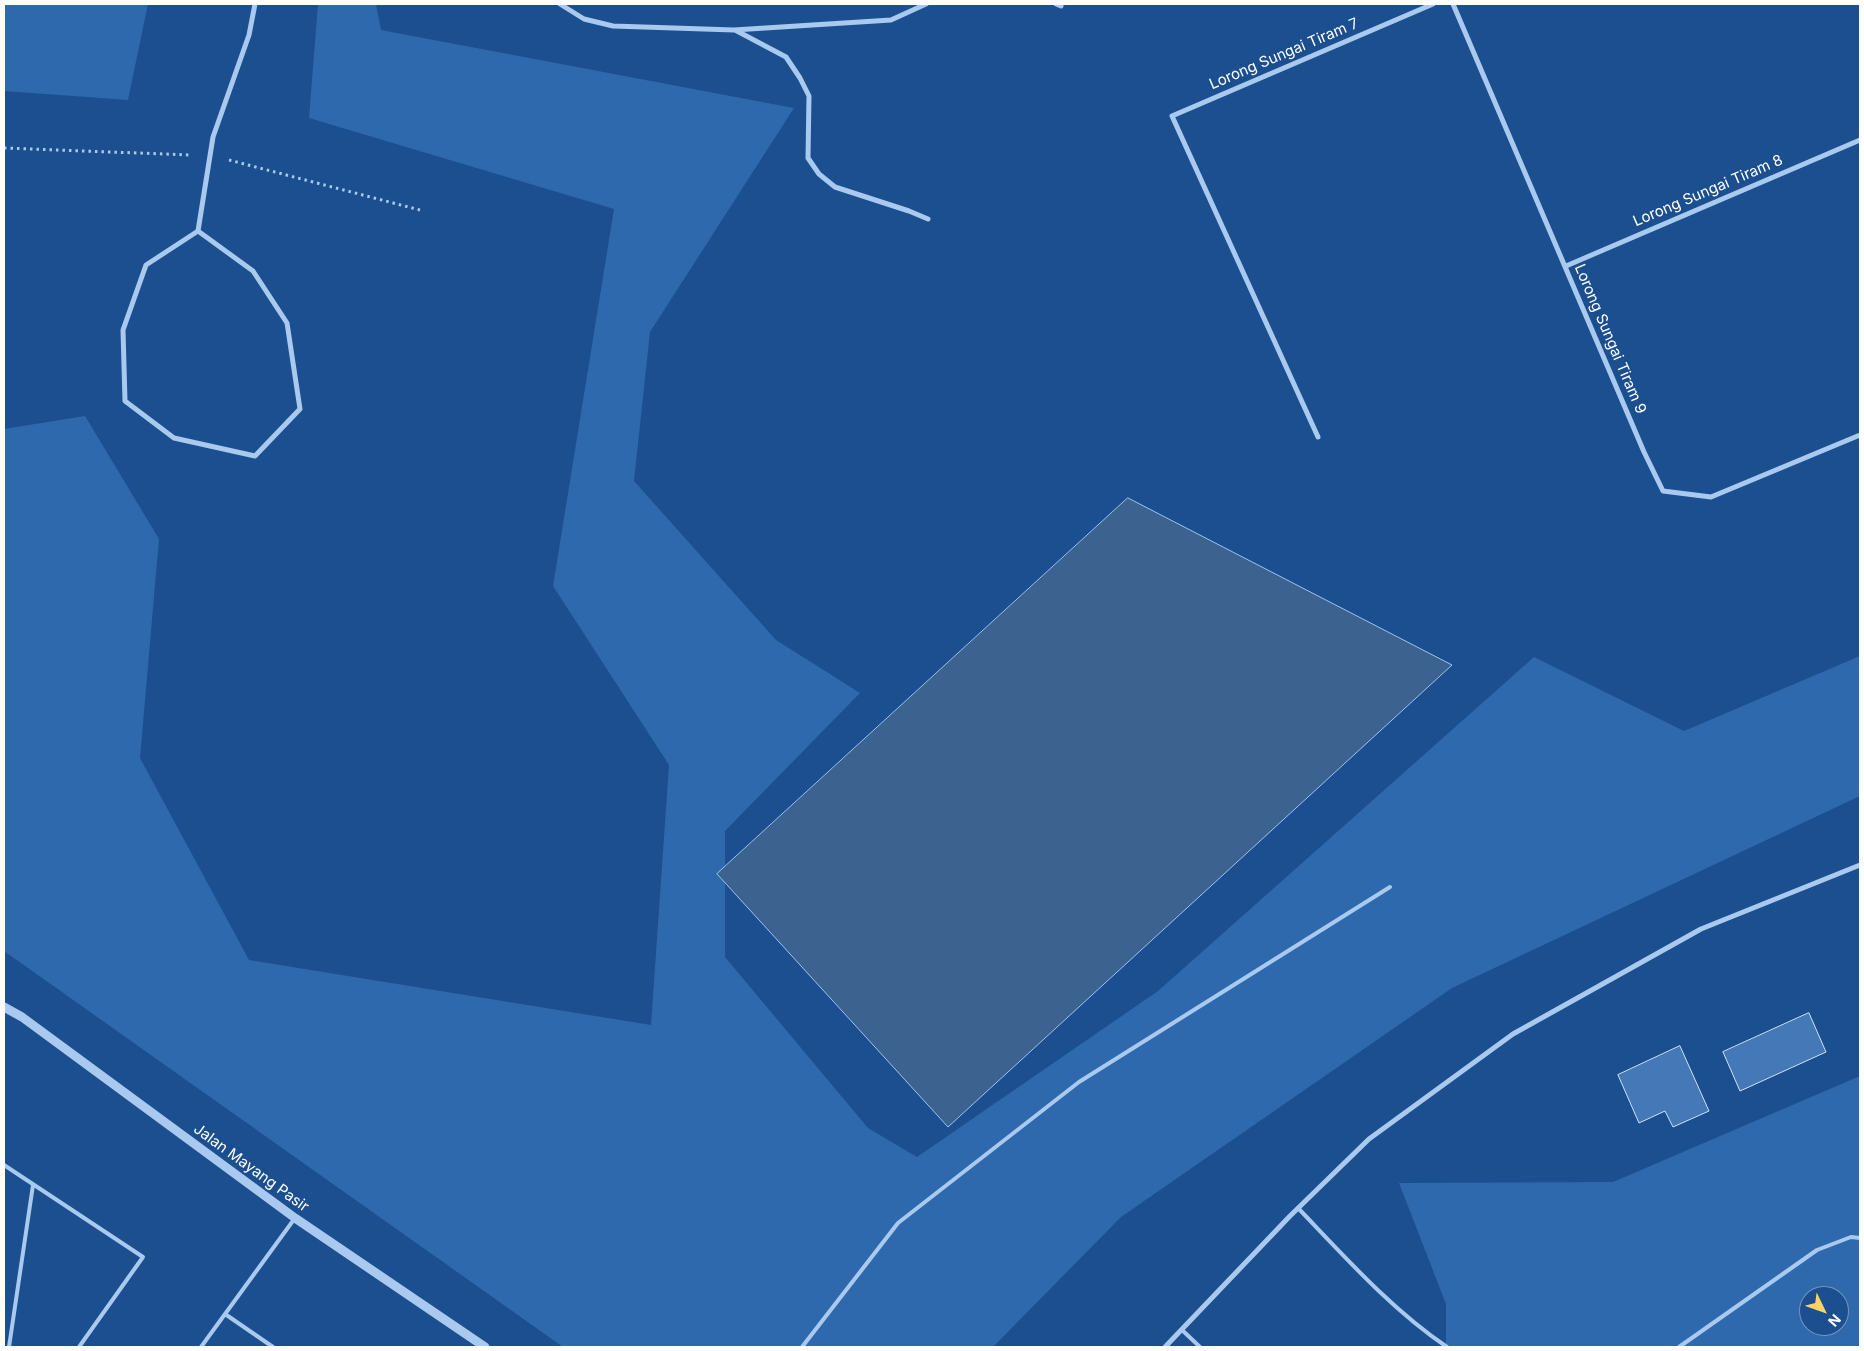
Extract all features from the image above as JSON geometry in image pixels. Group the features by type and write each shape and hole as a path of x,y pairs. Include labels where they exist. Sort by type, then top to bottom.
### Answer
{"street":[{"path":"198,231 252,272 287,323 300,409 255,456 174,438 125,401 123,330 146,265 198,231 213,137 249,35 255,4"},
{"path":"560,4 584,19 613,26 734,30 891,20 926,4"},
{"name":"Lorong Sungai Tiram 7","path":"1318,437 1172,116 1433,4"},
{"name":"Lorong Sungai Tiram 9","path":"1454,4 1644,452 1663,490 1710,497 1860,435"},
{"path":"734,30 786,57 800,78 809,96 808,158 819,174 835,187 928,219"},
{"name":"Lorong Sungai Tiram 8","path":"1566,266 1860,140"},
{"path":"1165,1347 1298,1208 1369,1139 1513,1034 1701,929 1860,865"},
{"name":"Jalan Mayang Pasir","path":"4,1006 30,1022 295,1218 485,1347"}],"lane":[{"path":"802,1347 898,1223 1080,1082 1390,887"},
{"path":"4,1166 143,1257 79,1347"},
{"path":"9,1347 34,1185"},
{"path":"1298,1208 1346,1258 1421,1330 1447,1347"},
{"path":"201,1347 295,1218"},
{"path":"1679,1347 1817,1250 1851,1237 1860,1238"},
{"path":"225,1314 273,1347"},
{"path":"1182,1330 1200,1347"}],"shaded area":[{"path":"4,4 148,4 128,100 4,91"},
{"path":"318,4 376,4 381,30 794,108 650,332 634,481 776,640 860,693 725,831 725,957 868,1128 917,1157 1158,991 1534,657 1684,731 1860,656 1860,796 1452,988 1121,1217 993,1347 563,1347 4,951 4,429 85,416 159,539 140,758 249,960 651,1025 669,765 553,586 614,209 309,118"},
{"path":"1128,498 1452,665 948,1127 717,874"},
{"path":"1860,1076 1860,1347 1446,1347 1446,1304 1399,1183 1613,1182"}],"building":[{"path":"1809,1013 1826,1052 1740,1091 1723,1052"},
{"path":"1680,1046 1709,1111 1673,1127 1665,1111 1639,1123 1618,1075"}]}
